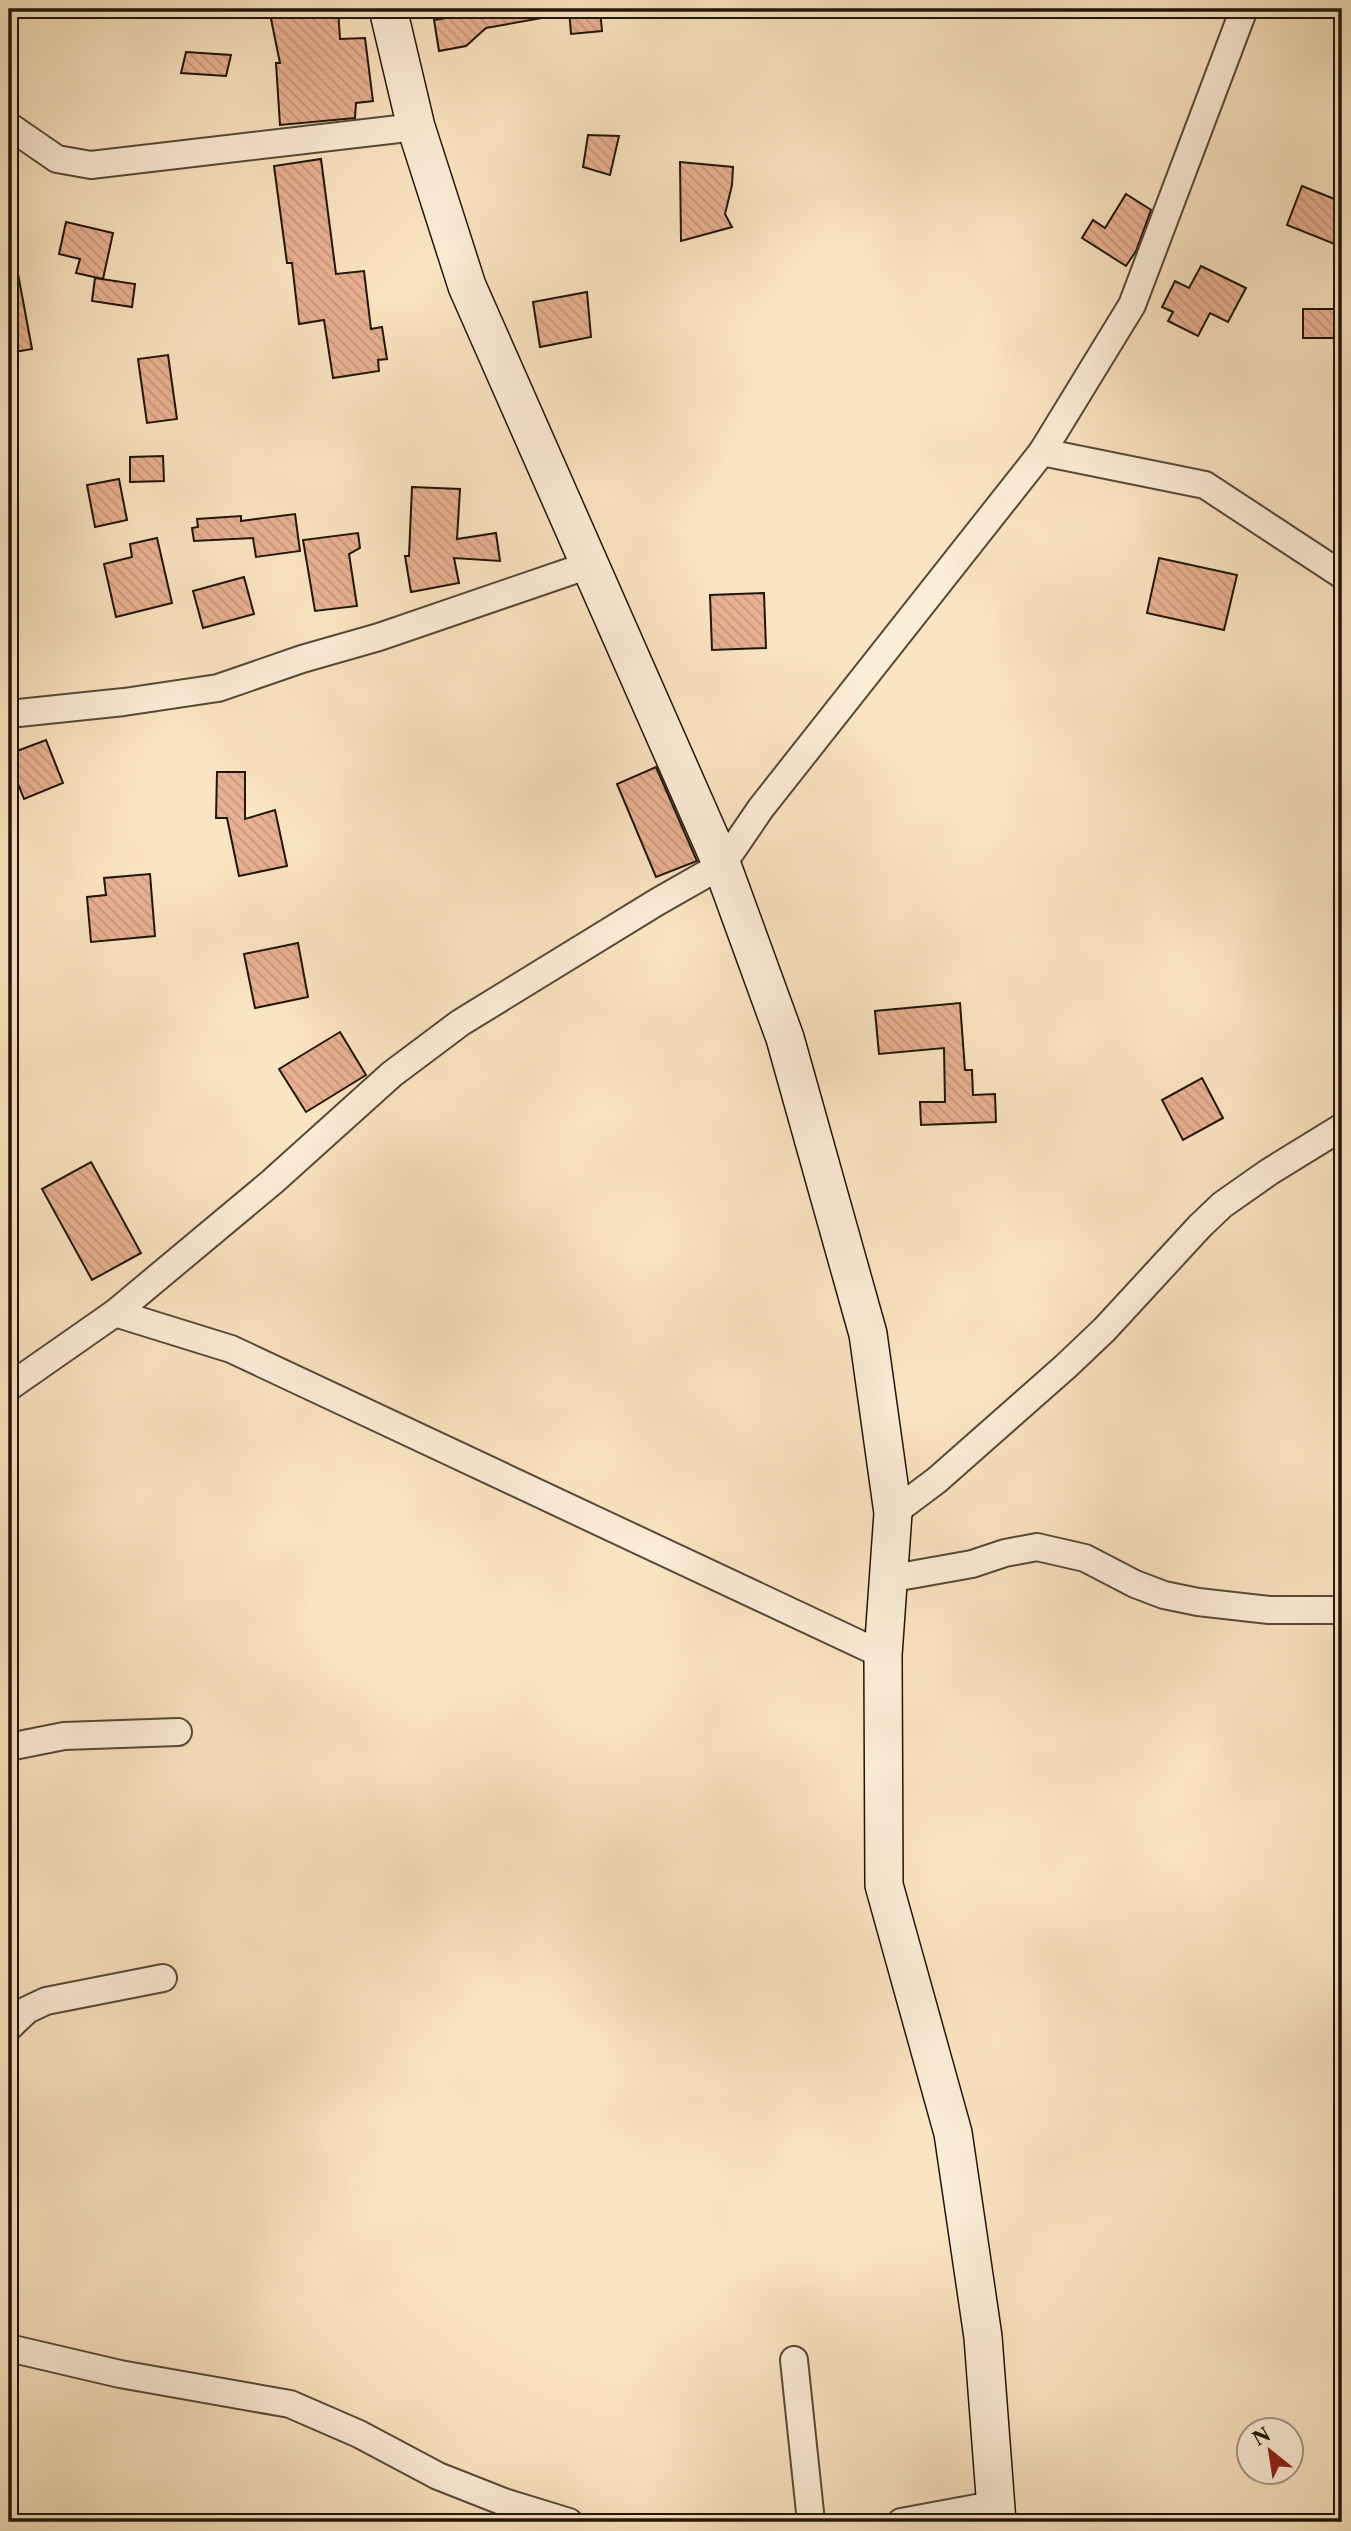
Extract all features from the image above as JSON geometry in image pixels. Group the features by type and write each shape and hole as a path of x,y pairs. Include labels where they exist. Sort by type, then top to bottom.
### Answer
{"main road":[{"path":"388,9 416,127 467,286 722,865 785,1038 868,1334 893,1513 883,1655 884,1885 953,2133 983,2337 998,2513"}],"street":[{"path":"9,1387 115,1313 272,1182 392,1074 450,1030 722,865 761,808 1042,452 1132,305 1244,9"},
{"path":"9,126 58,159 91,165 416,127"},
{"path":"1042,452 1205,485 1342,575"},
{"path":"9,714 124,702 218,688 302,659 379,638 589,565"},
{"path":"893,1513 937,1480 1065,1367 1105,1329 1222,1205 1342,1127"},
{"path":"115,1313 231,1349 883,1655"},
{"path":"888,1579 972,1564 1005,1553 1037,1547 1085,1558 1135,1584 1164,1595 1198,1602 1269,1610 1342,1610"},
{"path":"9,1747 64,1736 178,1732"},
{"path":"15,2013 46,2000 163,1978"},
{"path":"9,2348 120,2374 290,2404 359,2434 438,2476 504,2502 569,2522"},
{"path":"794,2360 811,2522"},
{"path":"901,2522 998,2513"}],"building":[{"path":"304,9 338,9 340,39 365,38 373,101 356,103 355,118 280,125 276,63 280,63 270,14"},
{"path":"476,9 541,9 542,18 486,28 466,46 439,51 434,20 477,13"},
{"path":"569,9 600,9 602,31 571,34"},
{"path":"186,52 231,55 226,76 181,73"},
{"path":"588,135 619,136 610,175 583,167"},
{"path":"321,159 336,274 364,271 371,329 382,327 387,359 378,360 379,371 333,378 324,320 299,324 292,263 287,263 274,166"},
{"path":"680,162 733,167 725,214 732,227 681,241"},
{"path":"1302,186 1342,202 1342,230 1337,245 1287,225"},
{"path":"1126,194 1151,210 1136,251 1126,266 1082,238 1093,220 1105,228"},
{"path":"66,222 113,233 103,279 76,273 80,259 59,254"},
{"path":"1201,266 1246,288 1228,322 1210,313 1198,336 1168,321 1173,312 1162,307 1175,281 1189,288"},
{"path":"18,274 32,349 9,353 9,275"},
{"path":"95,278 135,284 132,307 92,301"},
{"path":"587,292 591,337 540,347 533,302"},
{"path":"1303,309 1342,309 1342,338 1303,338"},
{"path":"168,355 177,419 147,423 138,359"},
{"path":"163,456 164,481 130,482 130,457"},
{"path":"119,479 127,520 95,527 87,485"},
{"path":"412,487 460,489 457,539 496,533 500,561 454,558 459,583 411,592 405,556 409,556"},
{"path":"295,514 300,551 256,557 253,538 194,541 192,528 198,527 197,519 241,516 241,521"},
{"path":"358,533 360,548 349,554 357,606 315,611 303,540"},
{"path":"157,538 172,603 116,617 104,564 132,557 130,544"},
{"path":"1159,558 1237,575 1224,630 1147,613"},
{"path":"244,577 254,614 203,628 193,591"},
{"path":"764,593 766,648 712,650 710,595"},
{"path":"46,740 63,783 24,799 9,761 9,754"},
{"path":"656,767 697,861 656,877 617,784"},
{"path":"217,772 245,772 245,819 275,810 287,866 239,876 227,818 216,818"},
{"path":"150,874 155,936 91,942 87,897 106,895 104,878"},
{"path":"298,943 308,997 255,1008 244,954"},
{"path":"960,1003 965,1070 972,1070 973,1095 995,1094 996,1122 921,1125 920,1102 945,1102 944,1048 879,1054 875,1011"},
{"path":"340,1032 366,1075 306,1112 279,1069"},
{"path":"1202,1078 1223,1118 1183,1140 1162,1100"},
{"path":"91,1162 141,1253 92,1280 42,1189"}]}
